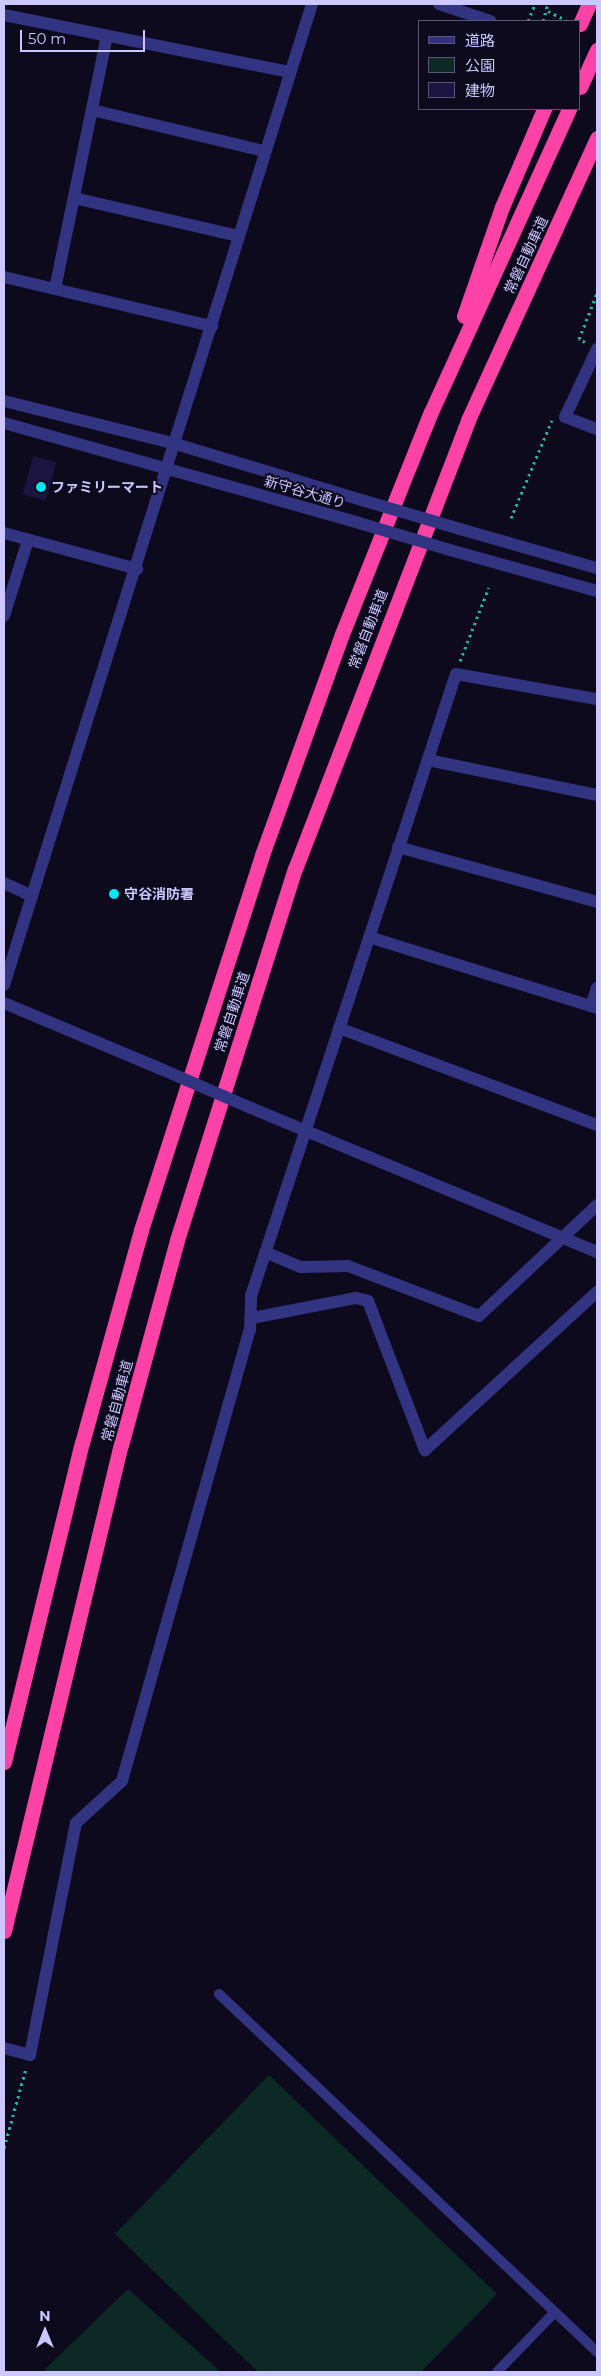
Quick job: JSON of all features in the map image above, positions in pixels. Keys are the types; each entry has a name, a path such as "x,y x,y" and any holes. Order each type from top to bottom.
{"highway":[{"path":"581,22 589,4"},
{"path":"581,85 597,50"},
{"path":"431,412 502,207 544,110"},
{"name":"常磐自動車道","path":"4,1762 82,1443 200,1037 342,634 431,412 569,110"},
{"name":"常磐自動車道","path":"4,1932 62,1682 172,1259 295,869 468,420 597,138"}],"street":[{"path":"4,984 169,468 264,151 312,4"},
{"path":"439,4 487,20"},
{"path":"4,15 290,72"},
{"path":"55,289 107,36"},
{"path":"92,110 264,151"},
{"path":"74,198 238,236"},
{"path":"4,277 212,326"},
{"path":"592,346 565,417 597,429"},
{"name":"新守谷大通り","path":"4,401 176,444 597,568"},
{"name":"新守谷大通り","path":"4,423 169,468 597,591"},
{"path":"4,533 137,569"},
{"path":"4,616 28,540"},
{"path":"4,2048 30,2055 76,1823 122,1781 252,1318 251,1296 456,674 597,698"},
{"path":"428,760 597,795"},
{"path":"398,848 597,902"},
{"path":"4,883 32,896"},
{"path":"369,937 594,1007 597,988"},
{"path":"4,1003 564,1240 597,1252"},
{"path":"339,1028 597,1125"},
{"path":"265,1252 301,1267 348,1266 479,1316 564,1240 597,1205"},
{"path":"252,1318 356,1298 368,1301 425,1450 597,1292"}],"lane":[{"path":"219,1994 597,2352"},
{"path":"497,2372 554,2312"}],"path":[{"path":"528,20 535,4"},
{"path":"544,20 548,11 548,4"},
{"path":"548,11 567,20"},
{"path":"592,346 579,339 597,293"},
{"path":"512,518 551,420 565,417"},
{"path":"456,674 489,587"},
{"path":"4,2148 30,2055"}],"green space":[{"path":"269,2075 497,2294 421,2372 258,2372 115,2234"},
{"path":"128,2289 221,2372 42,2372"}],"building":[{"path":"33,456 56,462 46,501 23,495"}],"place":[{"name":"ファミリーマート","path":"41,487"},
{"name":"守谷消防署","path":"114,894"}]}
